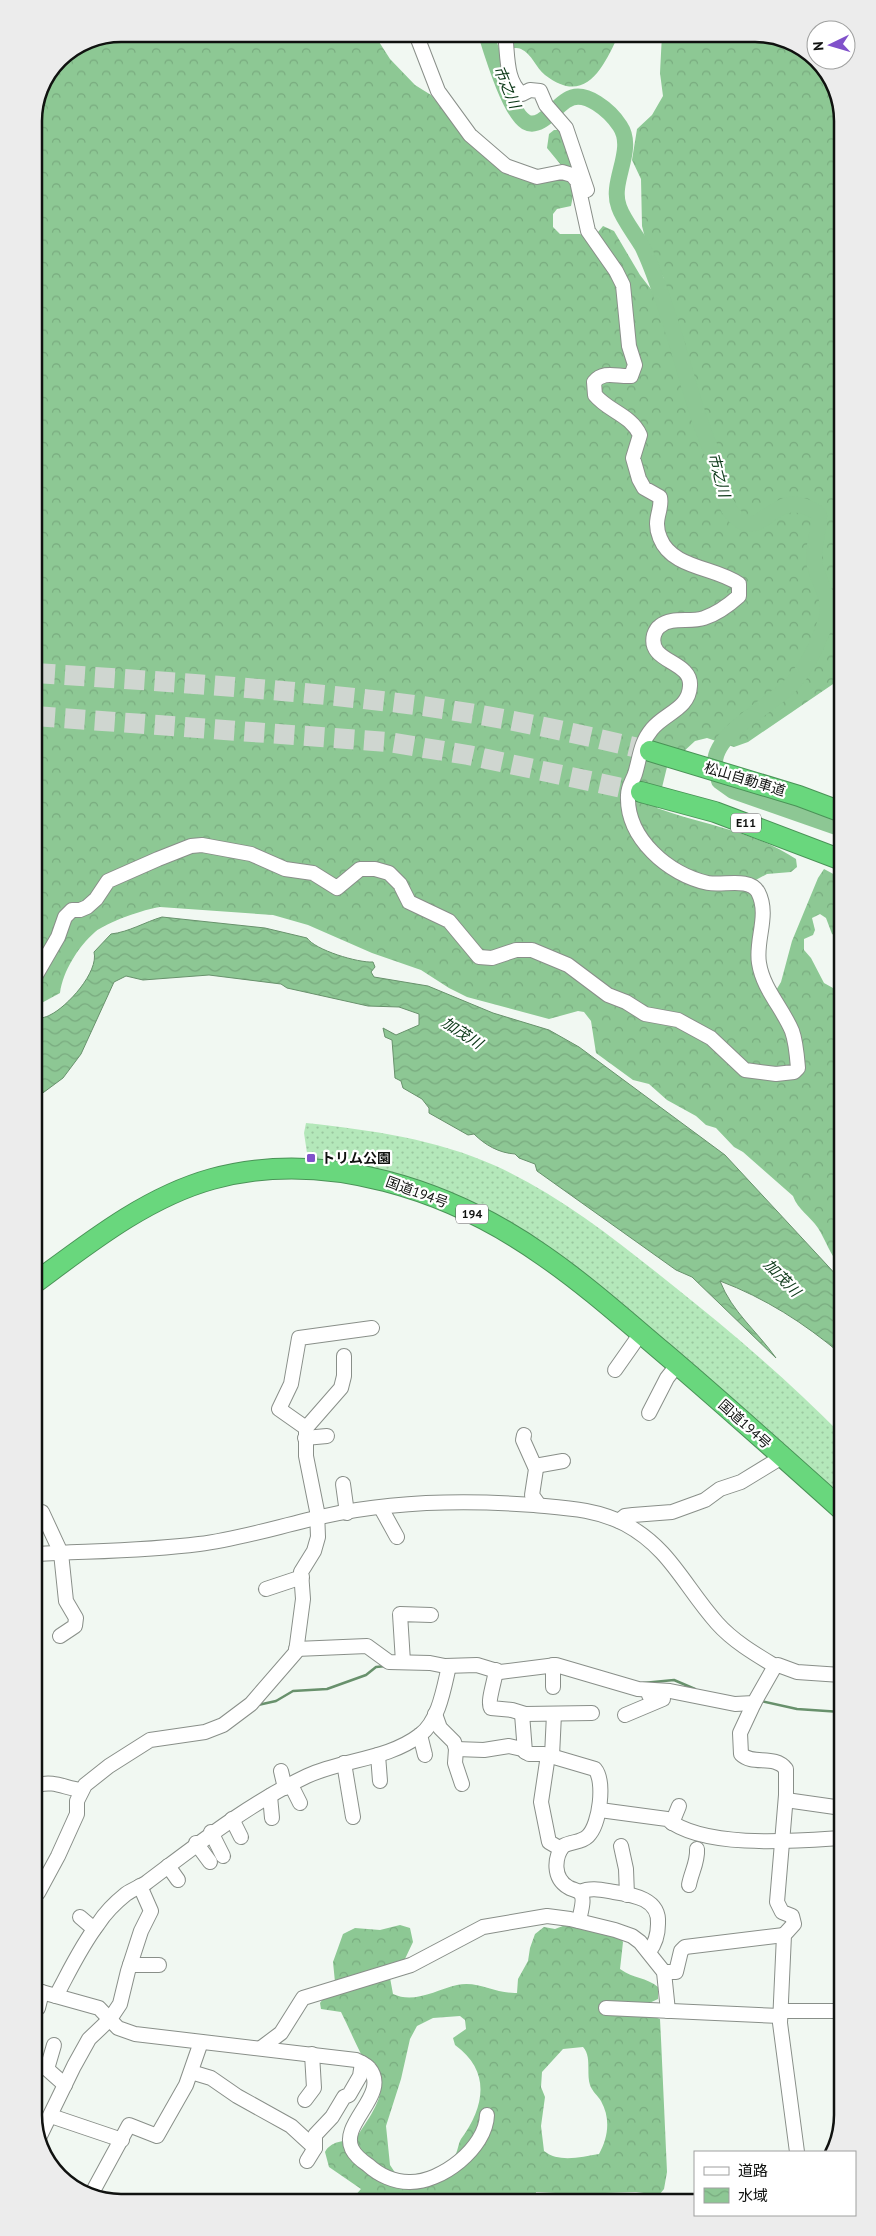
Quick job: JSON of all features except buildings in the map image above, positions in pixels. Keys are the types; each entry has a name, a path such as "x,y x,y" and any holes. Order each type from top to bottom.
{"highway":[{"name":"松山自動車道","path":"655,752 799,796 834,809"},
{"name":"E11","path":"646,793 715,812 834,857"},
{"name":"国道194号","path":"42,1277 118,1224 171,1193 212,1179 254,1171 316,1169 368,1176 414,1190 476,1216 544,1256 678,1364 834,1503"}],"street":[{"path":"43,964 58,938 65,917 72,910 80,910 87,907 96,899 108,882 191,846 202,845 251,854 285,869 313,873 337,888 360,869 375,869 388,873 400,884 409,902 449,921 479,957 492,958 516,950 537,951 568,965 608,995 626,1002 645,1014 678,1020 711,1038 745,1070 787,1074 794,1072 798,1068 792,1031 770,994 758,962 763,930 758,892 751,886 742,884 708,883 660,858 647,847 639,836 628,804 629,784 634,776 644,740 661,720 683,705 690,686 686,672 655,650 653,641 655,633 659,626 667,622 702,619 713,614 739,596 739,584 731,579 686,562 665,548 656,525 661,502 660,497 644,488 639,479 633,458 640,435 628,418 606,406 595,395 594,382 598,377 604,374 631,376 635,365 630,346 623,285 616,271 596,244 585,222 581,192 572,175 562,172 537,177 506,166 491,154 470,135 438,91 419,42"},
{"path":"506,43 507,63 517,90 522,94 526,94 530,90 540,91 546,105 556,114 566,128 586,183 596,244"},
{"path":"327,1436 306,1433 279,1408 292,1384 299,1338 372,1328"},
{"path":"615,1370 640,1333"},
{"path":"42,1886 77,1814 77,1801 81,1790 109,1766 150,1740 206,1732 236,1717 266,1689 286,1666 296,1649 303,1599 302,1577 304,1564 316,1545 318,1518 306,1456 306,1433 341,1388 344,1376 344,1356"},
{"path":"649,1413 667,1378 678,1364"},
{"path":"524,1435 523,1440 535,1466 536,1478 532,1495 540,1506"},
{"path":"619,1521 625,1516 633,1514 672,1512 705,1500 720,1489 741,1482 782,1457"},
{"path":"535,1466 564,1461"},
{"path":"344,1484 347,1513"},
{"path":"42,1554 200,1544 318,1518 380,1508 476,1502 587,1510 619,1521 642,1534 661,1548 719,1625 736,1640 775,1666 778,1665 797,1672 810,1674 834,1675"},
{"path":"380,1508 397,1537"},
{"path":"42,1513 61,1553 66,1601 76,1623 60,1636"},
{"path":"266,1589 302,1577"},
{"path":"403,1662 400,1614 431,1615"},
{"path":"296,1649 367,1646 389,1662 449,1666 477,1665 496,1670 553,1666 575,1670 638,1689 670,1691 735,1704 754,1702"},
{"path":"449,1666 435,1714 420,1734 378,1755 344,1763 308,1775 211,1832 116,1903 45,1993 99,2008 118,2028 135,2034 312,2054 356,2060 362,2063 370,2068 373,2079 372,2094 350,2132 352,2148 374,2171 394,2180 423,2181 461,2162 483,2133 486,2115"},
{"path":"553,1666 553,1688"},
{"path":"775,1666 743,1724 739,1751 744,1758 775,1761 784,1766 786,1800 777,1902 782,1912 794,1919 794,1924 784,1935 781,2014 797,2151"},
{"path":"496,1670 495,1682 482,1703 491,1708 512,1710 522,1714 592,1713"},
{"path":"625,1715 663,1699 663,1697 645,1695 638,1689"},
{"path":"435,1714 440,1728 454,1742 456,1749 453,1769 462,1784"},
{"path":"522,1714 526,1752"},
{"path":"554,1714 550,1755 541,1802 549,1842 561,1849"},
{"path":"420,1734 426,1755"},
{"path":"456,1749 484,1750 509,1746 529,1754 550,1755 595,1770 600,1775 600,1810 588,1836 578,1842 569,1842 561,1849 556,1864 560,1879 566,1886 580,1892 583,1897 579,1921"},
{"path":"378,1755 380,1781"},
{"path":"344,1763 353,1817"},
{"path":"280,1771 300,1803"},
{"path":"42,1784 52,1782 69,1789 81,1790"},
{"path":"270,1796 272,1818"},
{"path":"786,1800 834,1807"},
{"path":"672,1823 679,1806"},
{"path":"600,1810 667,1819 672,1823 708,1836 783,1842 834,1838"},
{"path":"232,1820 242,1837"},
{"path":"211,1832 223,1856"},
{"path":"689,1885 691,1872 698,1858 691,1848 707,1845 708,1836"},
{"path":"196,1843 210,1862"},
{"path":"621,1846 626,1870 627,1895"},
{"path":"168,1866 178,1880"},
{"path":"44,2129 89,2039 110,2019 120,2004 141,1930 150,1912 140,1886"},
{"path":"580,1892 588,1888 627,1895 648,1901 655,1907 658,1912 658,1929 655,1944 649,1952"},
{"path":"260,2048 282,2033 298,2004 310,1995 411,1965 474,1930 496,1923 547,1916 579,1921 632,1936 649,1952 664,1972 668,2011"},
{"path":"80,1917 94,1929"},
{"path":"664,1972 676,1972 681,1951 685,1947 784,1935"},
{"path":"130,1965 159,1965"},
{"path":"606,2008 781,2014 834,2011"},
{"path":"95,2188 130,2125 157,2136 178,2102 201,2042"},
{"path":"54,2045 47,2069 65,2085"},
{"path":"305,2100 314,2088 312,2054"},
{"path":"307,2161 316,2148 315,2135 332,2117 344,2097 349,2095 360,2076 362,2063"},
{"path":"191,2072 212,2078 237,2096 291,2126 316,2148"},
{"path":"51,2116 122,2140"}],"shaded area":[{"path":"306,1123 355,1129 427,1142 496,1166 565,1205 609,1235 737,1338 834,1427 834,1487 823,1484 620,1307 417,1182 368,1167 317,1159 307,1153 304,1133"}],"green space":[{"path":"379,42 390,59 415,85 431,95 465,137 536,179 561,165 547,148 549,134 554,130 559,130 571,157 574,186 571,206 557,209 553,214 553,227 560,234 580,234 584,236 598,232 603,226 614,231 640,275 654,293 663,289 664,279 646,242 642,226 641,179 632,160 637,129 652,115 663,96 660,73 662,43 770,44 794,53 803,59 806,62 806,70 814,70 823,82 832,106 834,122 834,683 748,742 734,747 707,738 695,741 667,767 657,808 746,835 780,849 796,859 797,867 791,872 767,874 752,882 758,901 756,949 775,992 781,982 792,941 818,878 824,869 834,874 834,935 826,918 820,914 812,918 815,930 813,935 804,939 804,950 811,958 824,983 834,988 834,1258 818,1228 798,1205 793,1196 743,1152 734,1147 716,1128 706,1125 696,1116 667,1100 649,1084 633,1080 596,1053 591,1021 584,1012 578,1011 549,1019 467,997 421,970 372,953 308,925 273,915 160,907 126,916 95,932 72,960 60,993 43,1002 43,116 45,101 59,73 69,62 82,53 111,43"},
{"path":"499,43 615,43 600,69 592,78 582,85 572,87 559,84 545,75 525,51 517,48 503,48"},
{"path":"568,1924 584,1930 620,1937 623,1942 620,1969 630,1975 649,1981 658,1987 658,1999 645,2005 646,2014 660,2019 667,2172 664,2189 660,2194 636,2192 357,2193 361,2189 329,2167 325,2152 334,2144 355,2140 379,2097 381,2079 374,2066 361,2054 341,2012 321,2009 320,2003 335,1982 333,1962 343,1934 355,1928 380,1930 400,1925 410,1928 413,1942 404,1961 388,1967 393,1994 409,1998 465,1984 517,1993 518,1979 528,1961 535,1934 544,1927 555,1929","holes":["460,2016 465,2020 466,2029 453,2038 455,2045 467,2055 479,2077 481,2089 475,2114 460,2141 454,2157 448,2162 419,2174 396,2174 390,2165 386,2126 401,2079 410,2039 417,2026 433,2018","583,2047 586,2051 590,2085 601,2101 606,2115 605,2142 599,2154 570,2158 556,2157 544,2151 541,2126 545,2097 541,2087 542,2072 563,2049"]}],"water":[{"name":"加茂川","path":"162,917 265,928 307,938 319,947 337,955 373,962 375,967 371,972 374,977 428,986 493,1013 549,1030 579,1047 725,1155 834,1273 834,1348 784,1312 753,1295 720,1281 738,1312 776,1358 692,1277 676,1270 537,1171 535,1164 519,1158 515,1154 493,1148 474,1134 468,1135 429,1113 429,1108 422,1099 403,1088 401,1081 395,1078 392,1040 385,1037 383,1028 396,1035 419,1025 419,1014 399,1007 368,1006 287,988 281,984 209,975 143,980 126,976 114,982 81,1054 63,1078 43,1093 43,1018 57,1011 73,997 92,969 94,952 111,934"}],"waterway":[{"name":"市之川","path":"489,43 508,95 514,107 526,122 531,124 537,123 567,100 574,97 582,97 604,108 620,126 624,135 625,145 617,187 619,207 642,246 655,277 700,421 717,465 724,498 732,513 738,519 748,524 756,523 781,507 791,505 804,506 819,514 814,559 828,606 826,621 819,639 811,657 795,681 745,721 724,741 718,751 715,764 719,781 733,791 834,826"},
{"path":"258,1705 276,1701 293,1691 327,1689 366,1675 376,1667 386,1666"},
{"path":"643,1683 674,1680 695,1689"},
{"path":"761,1701 797,1709 834,1712"}],"tunnel":[{"path":"43,674 257,689 423,706 521,722 650,751"},
{"path":"43,717 388,742 468,755 641,792"}],"place":[{"name":"トリム公園","path":"311,1158"}]}
